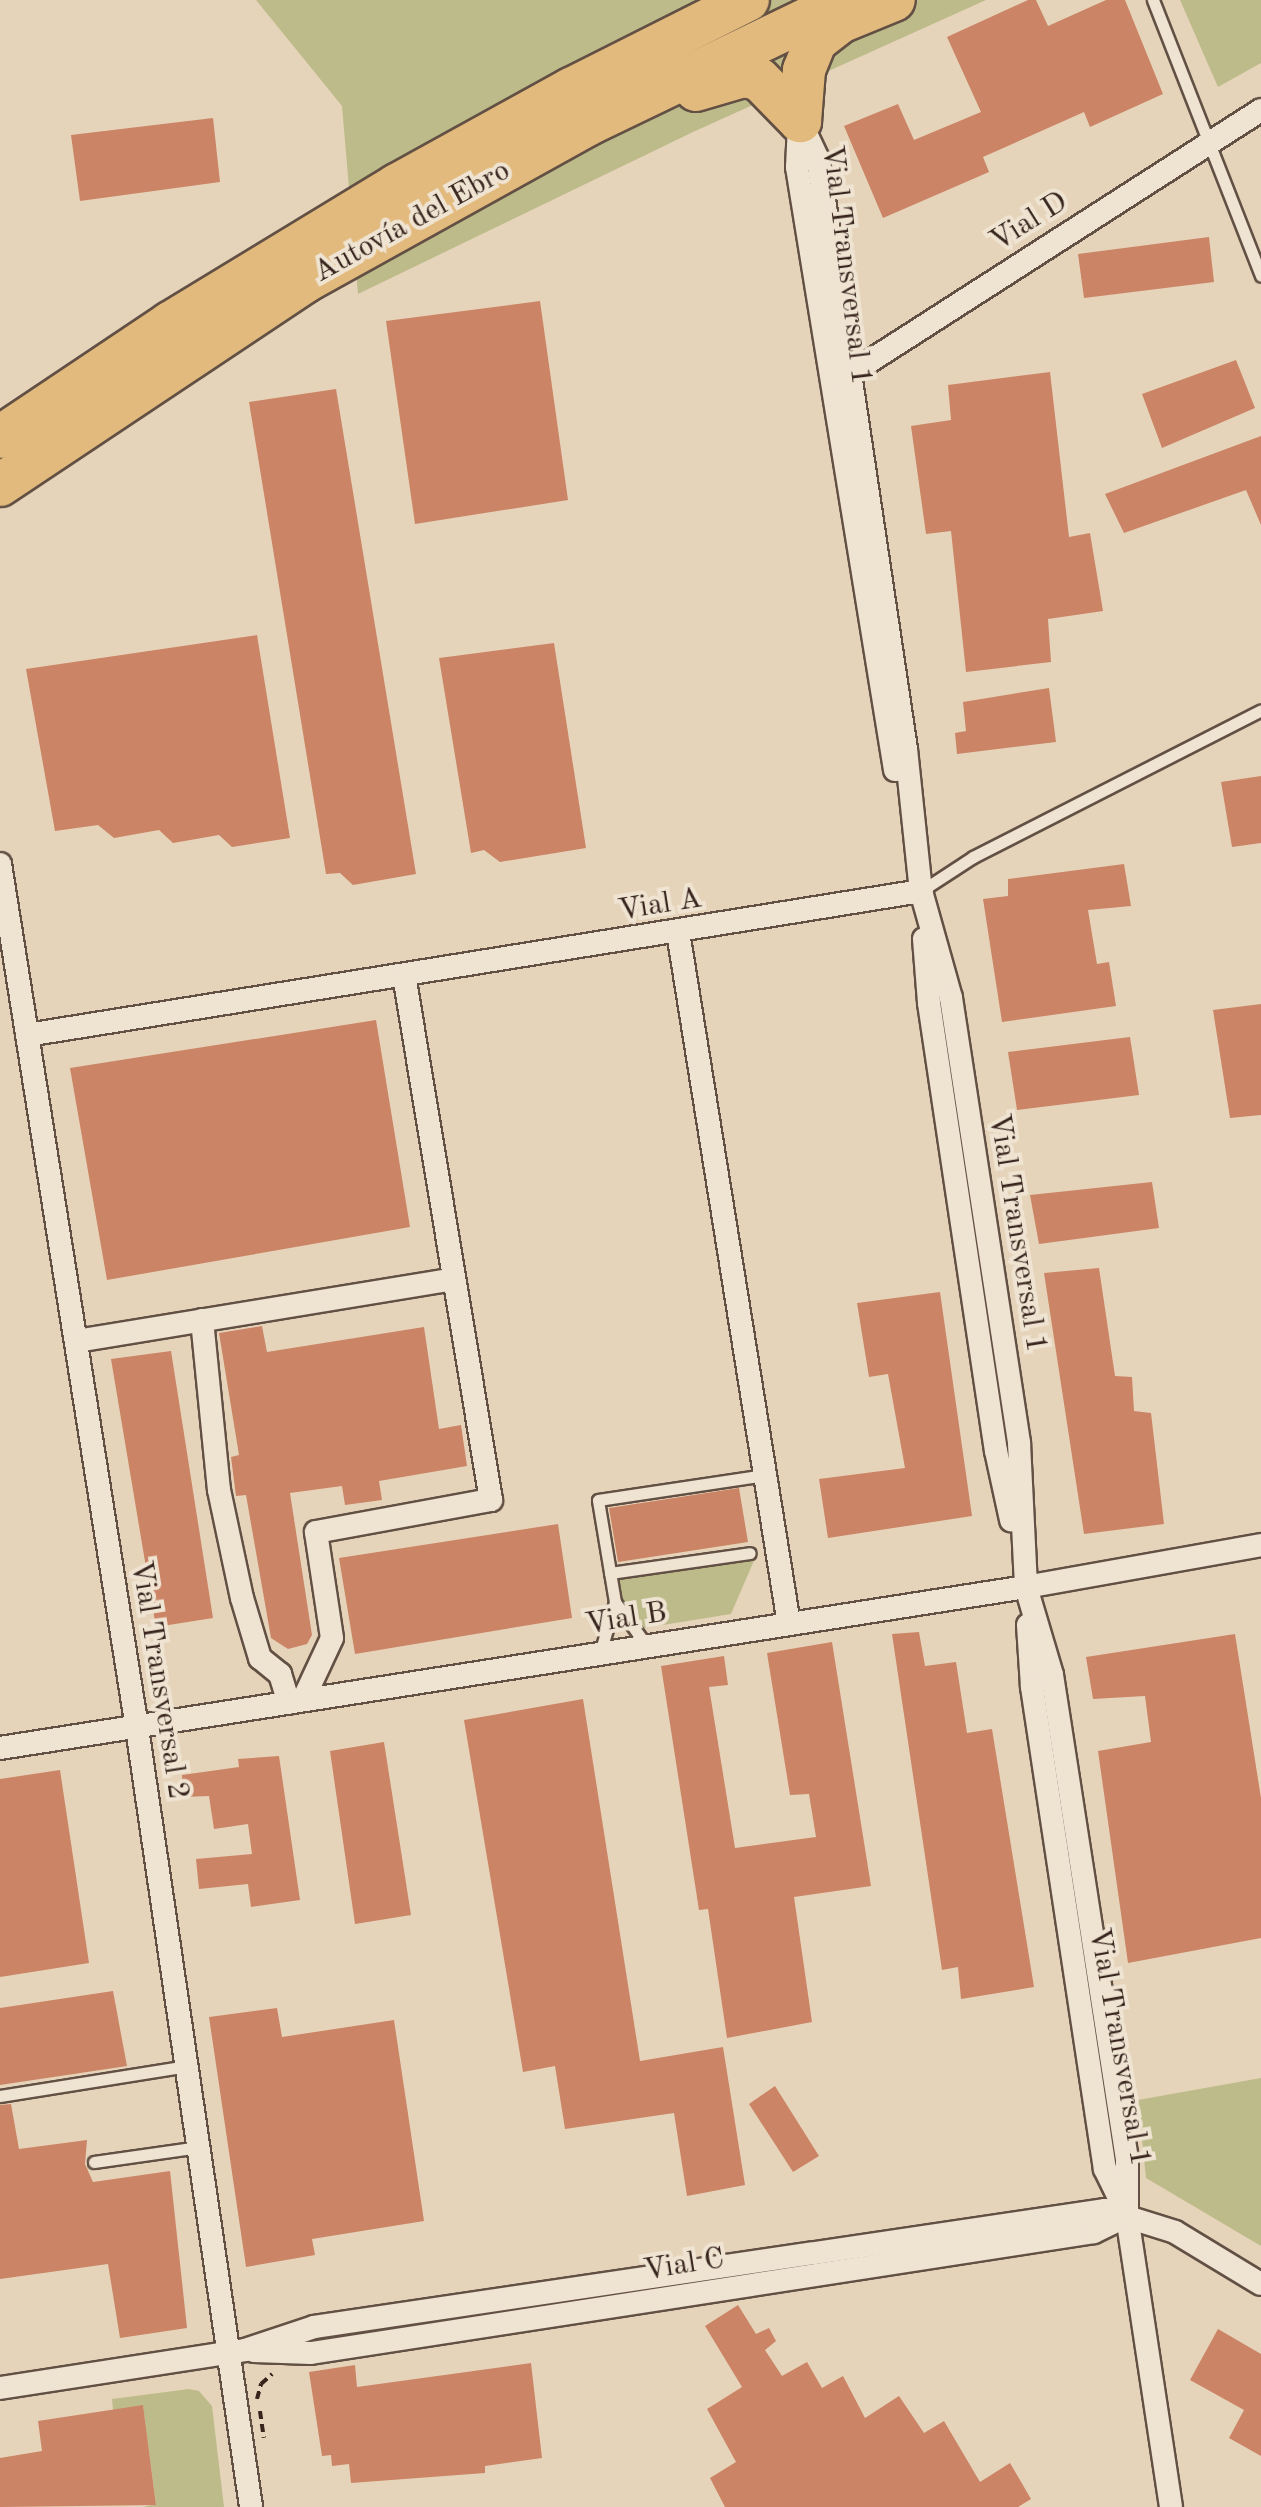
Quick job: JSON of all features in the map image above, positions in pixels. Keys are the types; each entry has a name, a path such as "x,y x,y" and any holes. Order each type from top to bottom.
{"highway":[{"name":"Autovía del Ebro","path":"0,437 170,323 397,185 570,88 748,0"},
{"name":"Autovía del Ebro","path":"0,485 306,281 358,251 588,124 848,0"},
{"path":"800,120 804,70 816,40 840,22 894,0"},
{"path":"358,251 419,237 555,161 720,80 743,76 759,80 800,120"},
{"path":"0,412 317,212 397,185"}],"street":[{"name":"Vial D","path":"830,386 1261,110"},
{"name":"Vial Transversal 1","path":"800,120 818,160 852,372 906,749 922,891"},
{"name":"Vial Transversal 1","path":"800,120 796,167 887,732 950,998 1019,1443 1026,1588 1052,1674 1128,2156 1127,2216 1170,2507"},
{"name":"Vial Transversal 2","path":"0,864 199,2147 237,2351 251,2507"},
{"name":"Vial A","path":"27,1035 922,891"},
{"path":"678,932 789,1624"},
{"path":"202,1320 219,1490 242,1598 260,1658 280,1674 296,1701 332,1638 316,1532 491,1500 404,975"},
{"path":"76,1341 453,1279"},
{"name":"Vial B","path":"0,1748 1026,1588 1261,1545"},
{"path":"1127,2216 1175,2232 1261,2284"},
{"name":"Vial C","path":"0,2388 237,2351 311,2354 1094,2232 1127,2216"}],"lane":[{"path":"1153,0 1261,276"},
{"name":"Vial A","path":"922,891 973,857 1261,710"},
{"path":"646,1646 615,1602 598,1500 765,1475"},
{"path":"610,1573 750,1553"},
{"path":"599,1654 615,1602"},
{"path":"0,2096 187,2066"},
{"path":"94,2162 199,2147"}],"shaded area":[{"path":"256,0 986,0 693,132 358,294 342,106"},
{"path":"1180,0 1261,0 1261,63 1218,87"},
{"path":"756,1556 731,1614 638,1629 618,1599 617,1578"},
{"path":"1261,2078 1261,2246 1146,2178 1138,2100"},
{"path":"199,2391 212,2406 224,2507 143,2507 156,2504 143,2406 113,2410 112,2399"}],"building":[{"path":"1028,0 1036,0 1048,26 1106,0 1125,0 1163,94 1090,127 1084,112 983,157 989,172 883,218 844,126 898,104 914,140 981,112 947,37"},
{"path":"213,118 220,182 80,201 71,135"},
{"path":"1209,237 1214,282 1084,298 1078,254"},
{"path":"540,301 568,500 415,524 386,321"},
{"path":"1236,360 1255,408 1162,448 1142,394"},
{"path":"1050,372 1069,537 1090,533 1103,611 1048,619 1051,662 966,672 951,531 926,534 911,426 951,420 948,385"},
{"path":"336,389 416,874 353,885 340,873 326,874 249,402"},
{"path":"1261,436 1261,525 1246,490 1124,533 1105,494"},
{"path":"257,635 290,838 232,847 219,835 173,843 159,830 114,838 98,825 55,831 26,669"},
{"path":"554,643 586,848 500,862 484,850 471,853 439,658"},
{"path":"1049,688 1056,742 957,754 955,733 966,731 963,702"},
{"path":"1261,776 1261,843 1232,847 1221,782"},
{"path":"1124,864 1131,906 1088,910 1097,964 1109,962 1116,1006 1002,1022 983,899 1008,896 1008,879"},
{"path":"1261,1004 1261,1115 1230,1118 1213,1010"},
{"path":"376,1020 410,1227 107,1280 70,1068"},
{"path":"1130,1037 1139,1095 1017,1110 1008,1052"},
{"path":"1152,1182 1159,1228 1039,1244 1030,1195"},
{"path":"1099,1268 1115,1376 1132,1377 1134,1411 1151,1413 1164,1524 1084,1534 1044,1273"},
{"path":"940,1292 972,1516 828,1538 819,1479 905,1468 888,1374 869,1377 857,1303"},
{"path":"262,1326 267,1352 424,1327 439,1429 461,1425 467,1466 379,1481 382,1500 345,1505 342,1486 290,1493 312,1635 307,1644 288,1649 271,1638 246,1495 236,1496 231,1457 239,1455 219,1333"},
{"path":"171,1351 213,1618 156,1627 111,1359"},
{"path":"739,1488 748,1542 618,1562 609,1508"},
{"path":"558,1524 572,1618 355,1654 339,1558"},
{"path":"919,1632 925,1666 956,1662 967,1733 992,1729 1034,1987 961,1999 958,1967 942,1970 892,1634"},
{"path":"1235,1634 1261,1798 1261,1938 1128,1963 1098,1751 1151,1742 1145,1696 1093,1699 1086,1657"},
{"path":"832,1642 871,1886 794,1897 812,2022 727,2038 708,1909 699,1910 661,1666 724,1656 728,1685 709,1687 735,1848 816,1837 809,1794 790,1795 767,1653"},
{"path":"583,1699 640,2061 723,2047 745,2185 687,2196 674,2113 565,2129 555,2066 523,2072 464,1720"},
{"path":"384,1742 411,1915 355,1924 330,1751"},
{"path":"279,1756 300,1900 251,1907 248,1884 199,1889 196,1859 252,1854 248,1824 214,1829 209,1796 183,1797 182,1775 239,1767 238,1759"},
{"path":"60,1770 89,1963 0,1977 0,1779"},
{"path":"113,1991 127,2066 0,2085 0,2008"},
{"path":"277,2008 282,2037 394,2020 424,2221 312,2239 315,2255 246,2267 209,2017"},
{"path":"775,2086 819,2156 793,2172 749,2104"},
{"path":"11,2104 19,2149 87,2140 85,2164 93,2182 170,2171 187,2328 120,2338 108,2264 0,2279 0,2105"},
{"path":"738,2305 756,2334 769,2328 776,2341 765,2350 782,2376 807,2362 822,2388 843,2376 865,2418 899,2396 924,2433 944,2421 980,2482 1010,2463 1031,2499 1018,2507 725,2507 710,2478 736,2462 707,2409 742,2387 705,2326"},
{"path":"1218,2329 1261,2354 1261,2456 1229,2438 1244,2410 1190,2380"},
{"path":"531,2363 542,2458 485,2466 485,2473 351,2483 349,2464 332,2466 331,2455 322,2456 309,2372 355,2365 357,2387"},
{"path":"143,2405 156,2505 0,2507 0,2458 42,2451 38,2421"}]}
